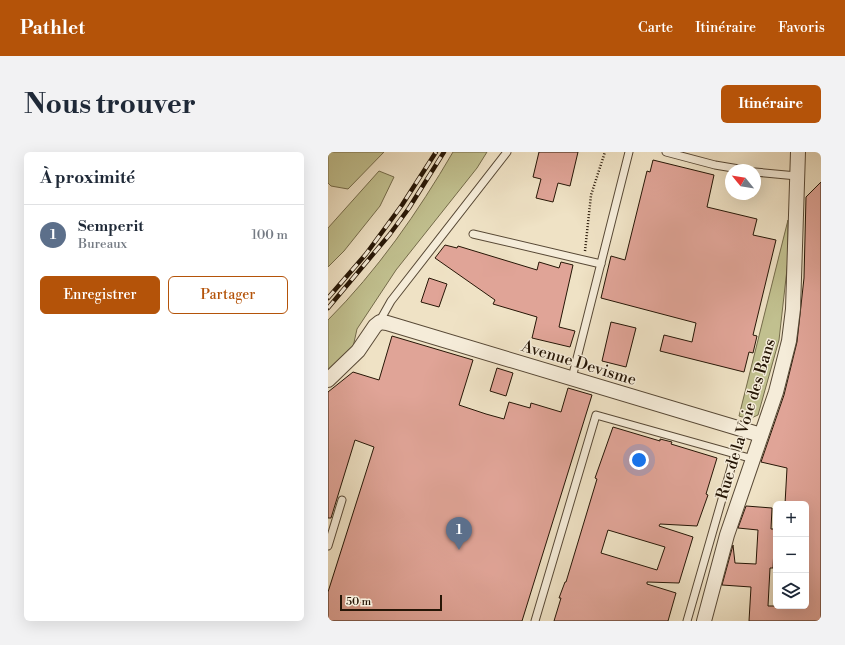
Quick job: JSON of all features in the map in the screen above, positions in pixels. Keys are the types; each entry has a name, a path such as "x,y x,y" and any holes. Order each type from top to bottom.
{"street":[{"name":"Rue de la Voie des Bans","path":"704,621 727,535 776,392 789,341 793,309 798,152"},
{"name":"Avenue Devisme","path":"384,323 761,435"},
{"path":"328,380 347,363 375,326 384,323"}],"lane":[{"path":"384,323 382,316 391,301 507,152"},
{"path":"572,378 629,152"},
{"path":"666,152 725,167"},
{"path":"761,173 797,176"},
{"path":"473,234 601,264"},
{"path":"535,621 596,415 753,459"},
{"path":"687,621 735,454"},
{"path":"328,546 342,500"}],"shaded area":[{"path":"328,152 384,152 348,189 331,186 328,183"},
{"path":"453,152 487,152 477,168 396,270 357,329 353,347 328,370 328,320 363,282 396,240 426,197"},
{"path":"379,171 394,177 380,206 344,251 328,267 328,228"},
{"path":"788,220 788,260 779,340 758,415 749,419 739,416"}],"building":[{"path":"539,152 578,152 570,186 558,183 553,202 536,198 541,179 533,177"},
{"path":"653,160 714,175 707,207 757,219 753,235 776,240 753,335 757,336 753,353 749,352 744,372 660,351 664,335 692,342 696,323 601,298 611,256 625,260 647,171 650,172"},
{"path":"821,182 821,621 749,621 751,587 722,585 733,545 735,563 756,564 758,530 738,528 746,506 772,508 771,529 773,529 773,568 770,568 768,606 773,606 773,609 809,609 809,501 785,501 787,468 761,462 784,395 797,342 804,278 806,197"},
{"path":"445,245 457,248 458,246 537,270 539,262 559,268 561,262 573,265 559,327 575,331 570,347 532,338 537,317 493,304 495,300 435,258"},
{"path":"429,278 447,284 439,307 421,302"},
{"path":"611,322 636,328 626,367 602,361"},
{"path":"392,336 473,360 459,405 486,414 504,419 509,402 530,408 531,403 561,412 568,388 592,395 522,621 328,621 328,592 374,447 355,440 331,518 328,518 328,392 353,372 379,380"},
{"path":"497,368 513,373 506,396 490,391"},
{"path":"613,427 660,441 660,439 672,442 671,444 717,458 706,494 708,495 697,526 660,524 659,526 693,537 679,583 647,582 647,584 676,593 668,621 554,621 561,598 559,598 566,582 597,479 595,478","holes":["608,530 665,547 657,570 601,553"]}],"railway":[{"path":"328,298 366,254 402,205 436,152"},
{"path":"328,308 390,234 409,208 444,152"}],"place":[{"name":"Semperit","path":"459,550"}]}
